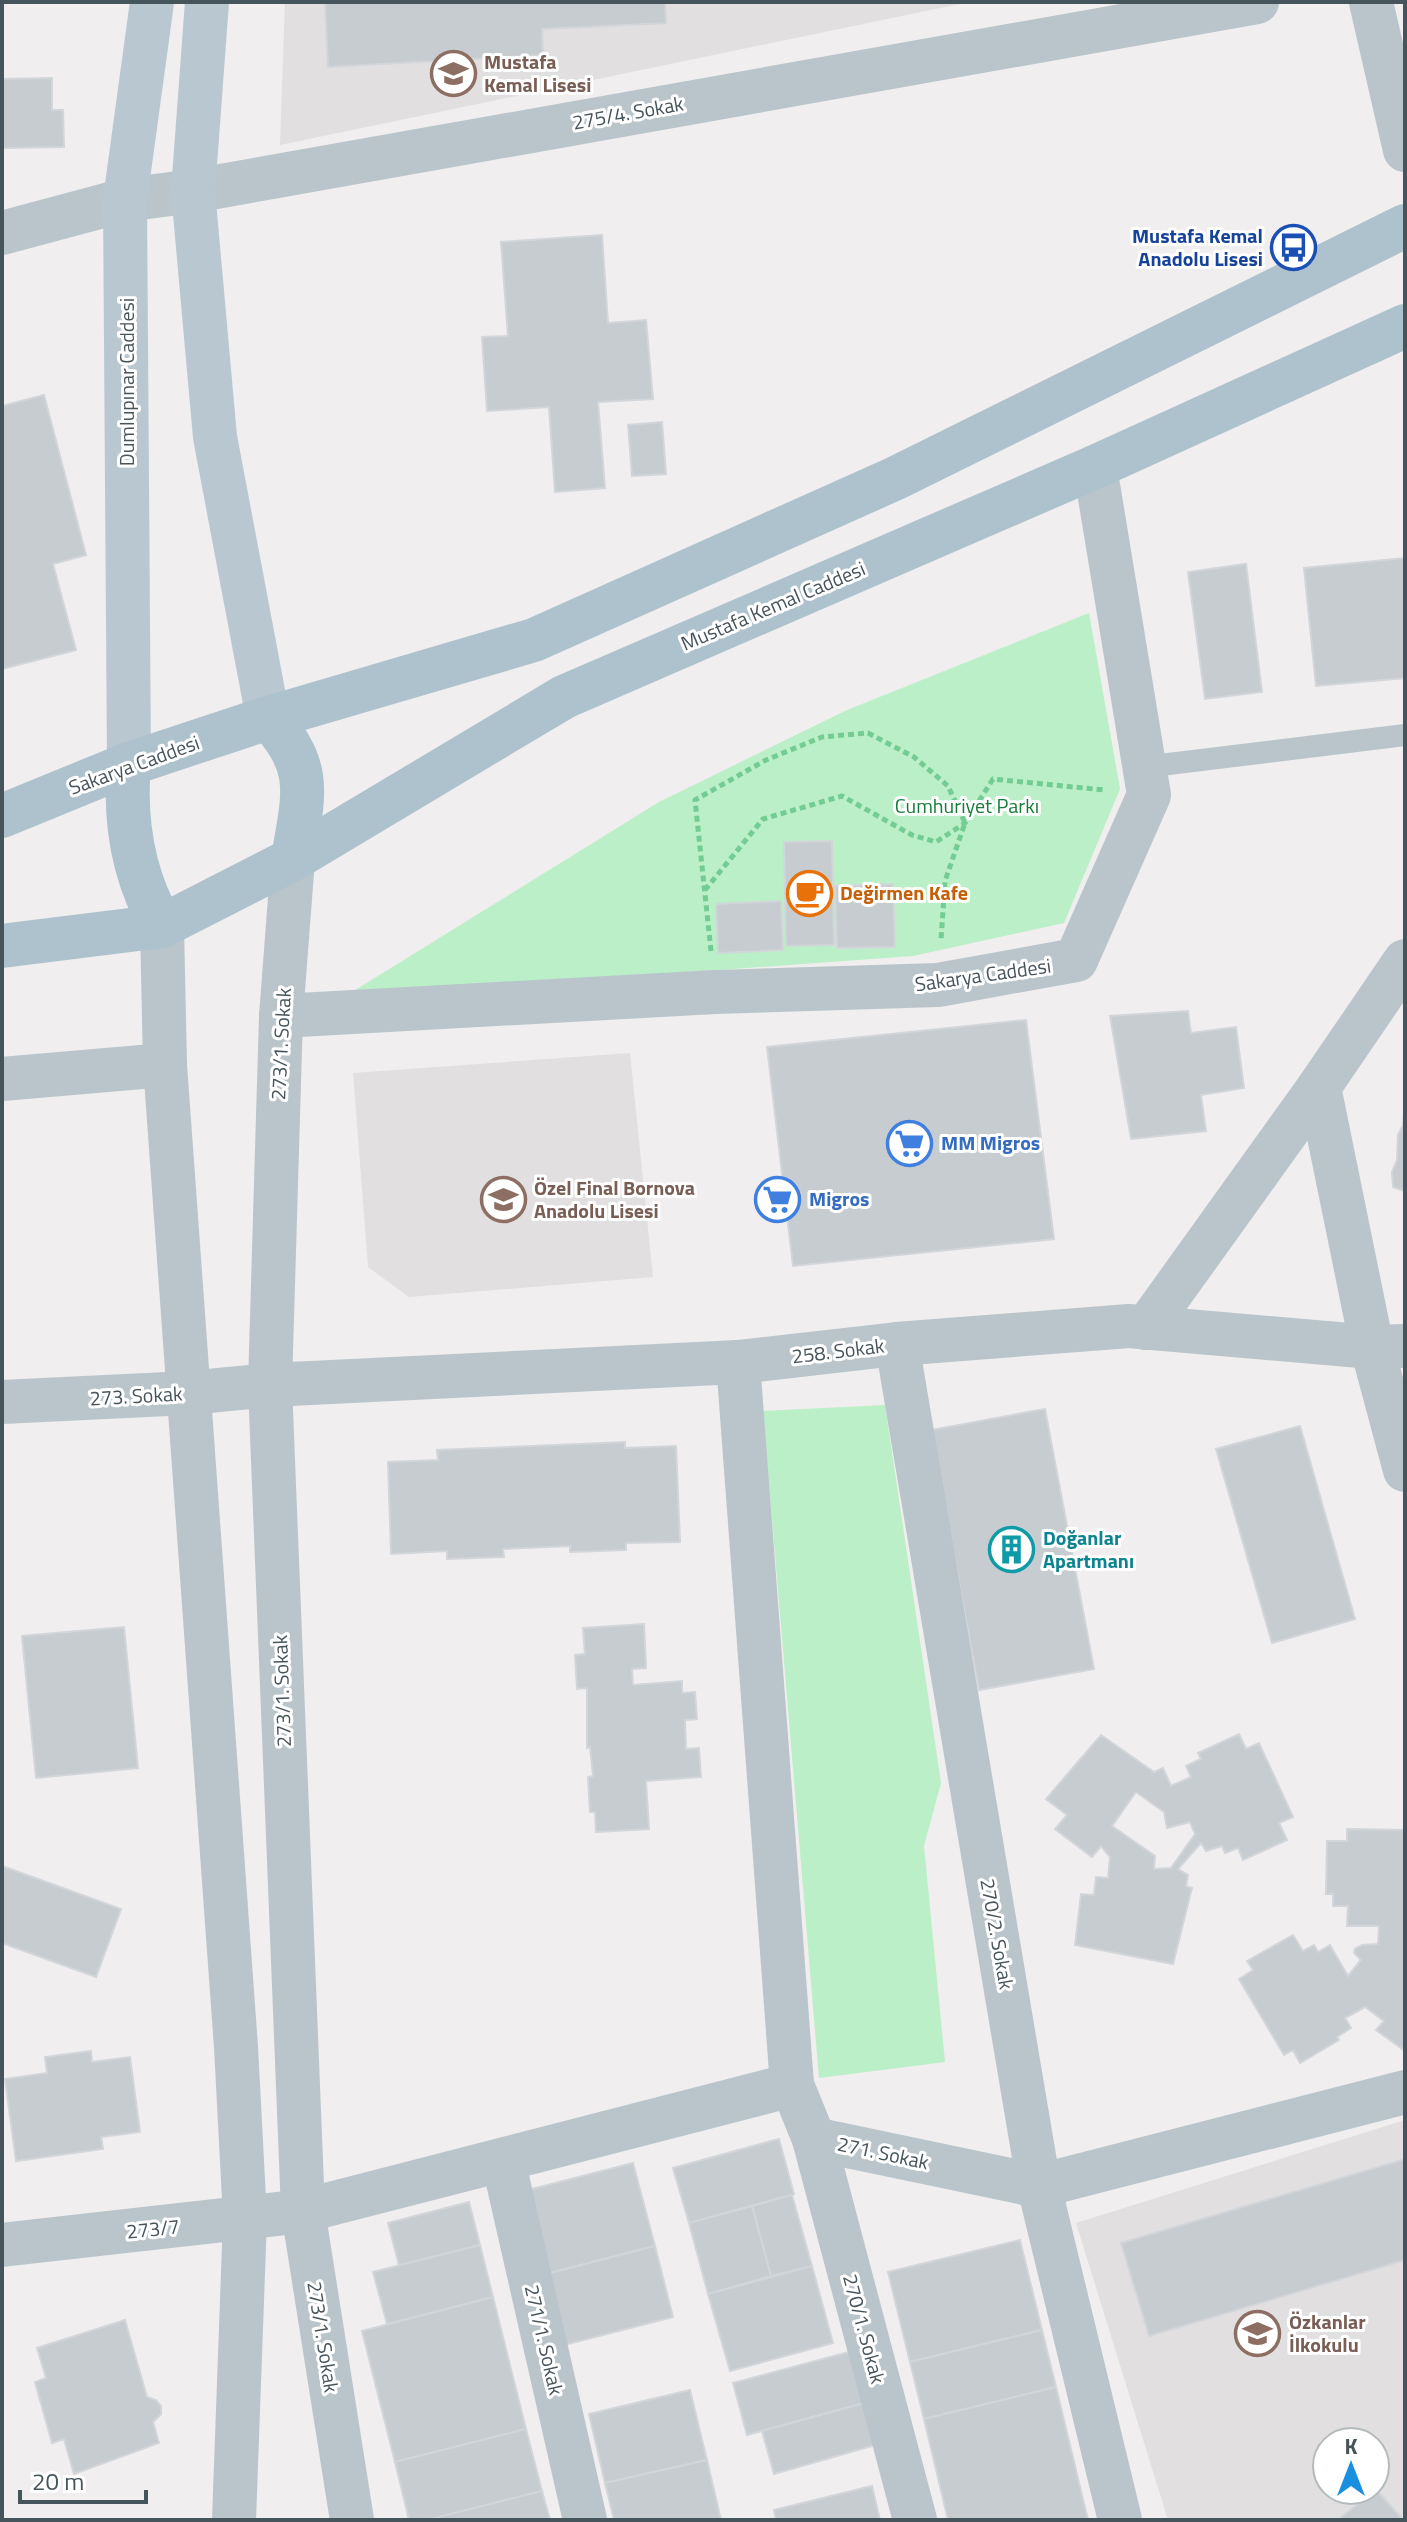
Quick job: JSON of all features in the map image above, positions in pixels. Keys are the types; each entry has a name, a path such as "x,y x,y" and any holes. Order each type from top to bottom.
{"main road":[{"name":"Dumlupınar Caddesi","path":"129,764 125,200 152,2"},
{"path":"207,2 193,191 215,437 268,718 288,739 301,768 303,798 293,859"},
{"path":"268,718 534,640 896,478 1405,226"},
{"name":"Mustafa Kemal Caddesi","path":"162,926 293,859 564,697 1095,467 1405,326"},
{"name":"Sakarya Caddesi","path":"2,816 129,764 268,718"},
{"path":"2,946 162,926 147,900 137,867 130,832 129,764"}],"street":[{"name":"275/4. Sokak","path":"2,233 125,200 193,191 1060,18 1257,2"},
{"path":"1371,2 1405,150"},
{"path":"1095,467 1147,781"},
{"name":"Sakarya Caddesi","path":"281,1016 715,992 938,985 1076,960 1147,781"},
{"name":"273/1. Sokak","path":"293,859 281,1016 270,1385 303,2211 352,2520"},
{"path":"162,926 165,1065 236,2047 245,2218 234,2520"},
{"path":"1146,1328 1405,961"},
{"path":"2,1079 165,1065"},
{"path":"1319,1087 1389,1346 1405,1470"},
{"name":"258. Sokak","path":"270,1385 738,1362 897,1344 1129,1326 1389,1346"},
{"name":"270/2. Sokak","path":"897,1344 1039,2186 1120,2520"},
{"name":"271. Sokak","path":"738,1362 792,2085 814,2139 1039,2186 1405,2092"},
{"name":"273. Sokak","path":"2,1402 188,1393 270,1385"},
{"path":"303,2211 792,2085"},
{"name":"270/1. Sokak","path":"814,2139 915,2520"},
{"name":"271/1. Sokak","path":"503,2160 585,2520"},
{"name":"273/7","path":"2,2245 303,2211"}],"lane":[{"path":"1147,781 1405,735"}],"path":[{"path":"715,992 695,800 766,760 822,737 868,733 914,757 948,786 965,823"},
{"path":"938,985 945,881 965,823 993,779 1147,781"},
{"path":"705,891 763,819 842,796 912,835 936,842 965,823"}],"shaded area":[{"name":"Mustafa Kemal Lisesi","path":"285,2 969,2 280,145"},
{"name":"Özel Final Bornova Anadolu Lisesi","path":"630,1053 653,1277 409,1297 368,1267 353,1073"},
{"name":"Özkanlar İlkokulu","path":"1405,2120 1405,2520 1168,2520 1076,2223"}],"green space":[{"name":"Cumhuriyet Parkı","path":"1089,613 1120,789 1064,923 913,956 344,997 659,802 847,710"},
{"path":"885,1405 941,1783 924,1846 945,2062 819,2078 763,1411"}],"building":[{"path":"325,2 665,2 666,23 542,29 543,55 328,67"},
{"path":"52,78 52,110 63,110 64,147 2,148 2,79"},
{"path":"602,235 608,323 646,320 653,399 598,402 605,488 555,492 549,407 487,411 482,337 508,336 501,242"},
{"path":"44,395 86,555 53,564 76,650 2,669 2,406"},
{"path":"662,422 666,474 632,476 628,425"},
{"path":"1405,558 1405,678 1316,686 1304,568"},
{"path":"1246,564 1262,692 1205,699 1188,572"},
{"name":"Değirmen Kafe","path":"832,841 834,945 786,946 784,842"},
{"path":"893,884 895,947 837,948 835,886"},
{"path":"781,901 783,950 718,953 716,904"},
{"path":"1188,1011 1191,1033 1236,1027 1244,1088 1201,1095 1206,1131 1131,1139 1110,1016"},
{"name":"MM Migros","path":"1026,1020 1054,1239 793,1266 767,1047"},
{"path":"1405,1098 1405,1191 1393,1187 1392,1172 1397,1160"},
{"name":"Doğanlar Apartmanı","path":"1045,1409 1094,1669 979,1690 931,1430"},
{"path":"1300,1426 1355,1619 1272,1643 1216,1449"},
{"path":"625,1442 625,1448 676,1446 680,1542 626,1543 626,1550 570,1552 570,1546 503,1549 504,1557 447,1559 447,1551 391,1554 388,1462 438,1460 437,1450"},
{"path":"644,1624 646,1668 632,1669 633,1685 682,1681 682,1693 695,1692 697,1719 685,1720 686,1749 699,1748 701,1777 646,1781 649,1829 596,1832 595,1812 590,1812 588,1777 593,1776 590,1747 587,1748 587,1688 577,1689 575,1655 585,1654 583,1628"},
{"path":"124,1627 138,1768 36,1778 22,1636"},
{"path":"1239,1734 1246,1749 1259,1743 1293,1817 1279,1823 1287,1840 1243,1860 1238,1848 1225,1853 1222,1846 1206,1851 1201,1843 1178,1869 1188,1875 1186,1886 1192,1888 1173,1964 1075,1945 1081,1894 1094,1895 1096,1877 1108,1878 1110,1857 1101,1846 1092,1857 1055,1829 1067,1815 1046,1799 1101,1735 1154,1772 1163,1768 1171,1786 1191,1777 1186,1766 1201,1759 1198,1753","holes":["1136,1792 1164,1812 1167,1828 1190,1822 1195,1834 1171,1868 1154,1869 1155,1856 1112,1826"]},
{"path":"1347,1829 1405,1830 1405,2051 1376,2030 1384,2021 1365,2007 1345,2018 1351,2028 1337,2037 1339,2040 1300,2063 1293,2050 1284,2055 1239,1979 1253,1970 1247,1961 1293,1935 1303,1951 1314,1945 1318,1952 1330,1945 1348,1976 1361,1960 1354,1953 1355,1949 1362,1945 1378,1944 1379,1926 1347,1926 1348,1906 1333,1906 1333,1894 1326,1894 1327,1841 1347,1841"},
{"path":"2,1866 121,1909 96,1977 2,1943"},
{"path":"91,2051 92,2062 130,2057 140,2132 101,2137 103,2149 16,2161 5,2079 47,2073 45,2057"},
{"path":"779,2139 794,2194 689,2223 673,2168"},
{"path":"1405,2159 1405,2260 1149,2336 1121,2243"},
{"path":"633,2163 655,2246 546,2274 524,2191"},
{"path":"792,2195 812,2266 771,2276 752,2206"},
{"path":"469,2202 480,2245 399,2265 388,2223"},
{"path":"752,2206 771,2276 708,2294 689,2223"},
{"path":"1020,2240 1042,2330 910,2362 888,2272"},
{"path":"480,2245 493,2297 387,2324 373,2272"},
{"path":"655,2246 673,2317 564,2345 546,2274"},
{"path":"812,2266 833,2343 730,2371 708,2294"},
{"path":"493,2297 526,2429 395,2462 362,2331"},
{"path":"125,2320 147,2397 161,2406 161,2414 153,2422 159,2443 74,2474 64,2439 52,2443 35,2382 46,2378 37,2348"},
{"path":"1042,2330 1056,2387 924,2419 910,2362"},
{"path":"849,2352 864,2403 747,2435 733,2383"},
{"path":"1056,2387 1088,2520 948,2520 924,2419"},
{"path":"690,2390 707,2460 605,2483 589,2414"},
{"path":"864,2403 875,2445 774,2474 762,2431"},
{"path":"526,2429 542,2491 427,2520 409,2520 395,2462"},
{"path":"707,2460 721,2520 614,2520 605,2483"},
{"path":"872,2486 880,2520 776,2520 774,2510"},
{"path":"542,2491 550,2520 427,2520"},
{"path":"1355,2506 1391,2506 1403,2520 1338,2520"}],"place":[{"name":"Mustafa Kemal Lisesi","path":"453,73"},
{"name":"Mustafa Kemal Anadolu Lisesi","path":"1294,248"},
{"name":"Değirmen Kafe","path":"809,893"},
{"name":"MM Migros","path":"910,1143"},
{"name":"Özel Final Bornova Anadolu Lisesi","path":"503,1199"},
{"name":"Migros","path":"778,1199"},
{"name":"Doğanlar Apartmanı","path":"1012,1550"},
{"name":"Özkanlar İlkokulu","path":"1258,2333"}]}
